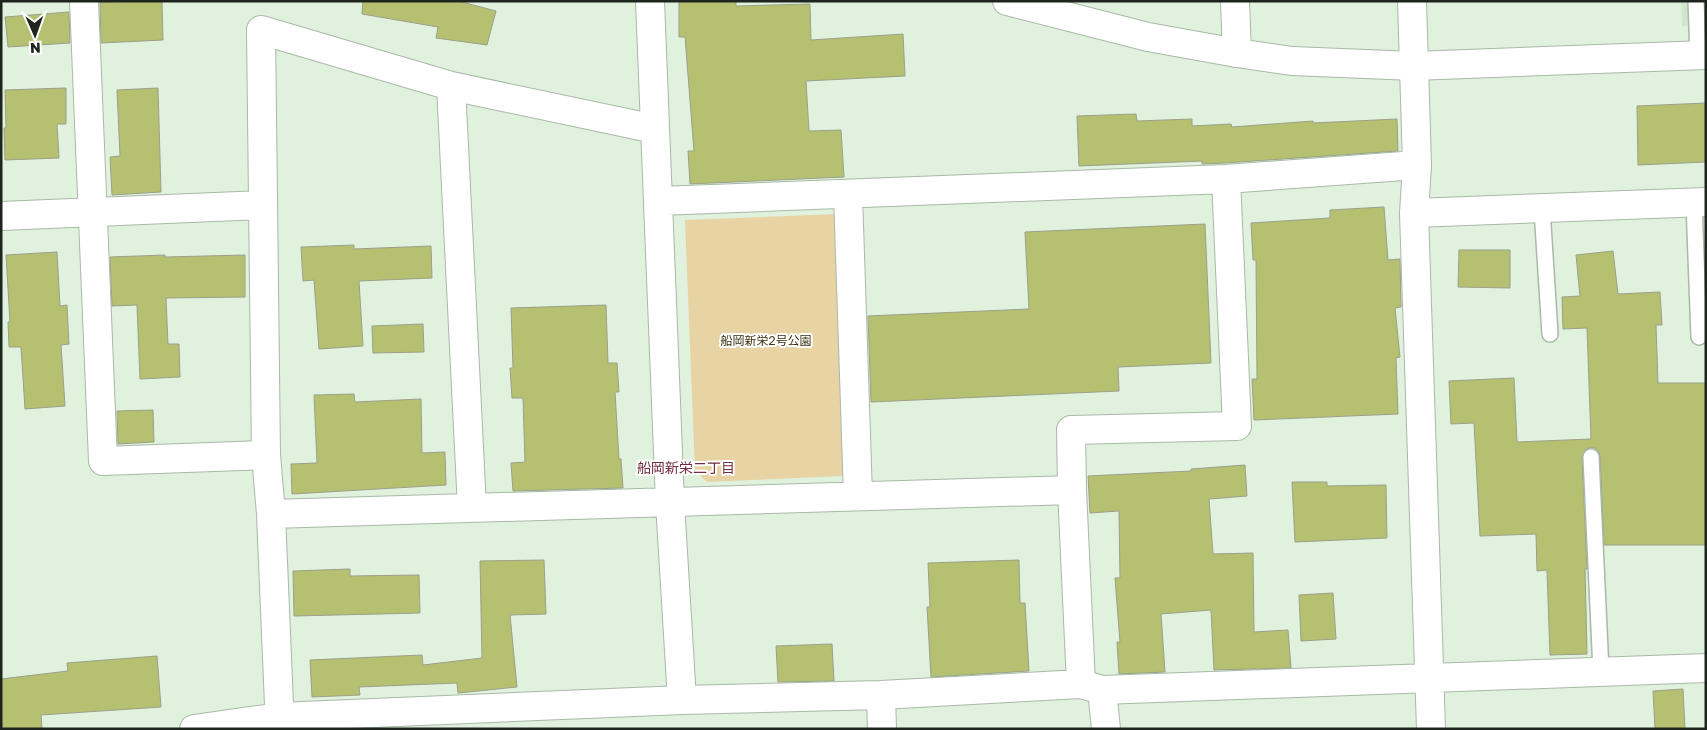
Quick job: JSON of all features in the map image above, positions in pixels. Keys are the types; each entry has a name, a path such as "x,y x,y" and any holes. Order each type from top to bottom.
{"street":[{"path":"84,1 103,461 266,455"},
{"path":"650,1 670,503 682,700"},
{"path":"1007,1 1074,9 1148,37 1292,61 1414,66 1702,55"},
{"path":"1235,1 1237,53"},
{"path":"1412,1 1416,165 1414,213 1431,729"},
{"path":"279,723 271,514 266,455 261,30 450,86 655,129"},
{"path":"450,86 472,508"},
{"path":"659,201 1226,179 1416,165"},
{"path":"1106,729 1092,687 1072,490 1071,430 1236,426 1226,179"},
{"path":"848,194 858,496"},
{"path":"1414,213 1542,210 1700,202"},
{"path":"1,216 94,214 262,205"},
{"path":"271,514 1072,490"},
{"path":"194,729 682,700 1429,679 1706,668"},
{"path":"881,695 882,729"}],"lane":[{"path":"1696,1 1702,55"},
{"path":"1699,336 1700,202"},
{"path":"1542,210 1550,334"},
{"path":"1591,457 1601,672"}],"shaded area":[{"path":"1681,1 1706,1 1706,25 1682,26"}],"green space":[{"name":"船岡新栄2号公園","path":"837,214 847,463 843,476 707,482 695,471 685,220"}],"building":[{"path":"162,1 163,40 101,43 100,2"},
{"path":"363,1 458,1 496,11 487,45 436,38 438,27 362,14"},
{"path":"679,1 736,1 736,6 810,4 811,40 903,34 905,76 806,81 809,131 841,130 844,177 690,184 688,151 694,151 685,37 679,37"},
{"path":"69,12 70,43 8,47 5,17"},
{"path":"66,88 66,124 57,124 59,158 5,160 5,90"},
{"path":"158,88 161,192 112,195 110,157 120,156 117,90"},
{"path":"1706,103 1706,162 1638,165 1637,106"},
{"path":"1136,114 1137,121 1192,119 1192,126 1231,124 1232,127 1313,121 1313,123 1397,119 1398,151 1225,163 1202,164 1202,161 1079,166 1077,116"},
{"path":"1384,207 1388,260 1400,259 1401,307 1395,308 1400,357 1396,358 1398,414 1254,420 1252,379 1257,379 1256,260 1253,260 1251,223 1330,218 1330,210"},
{"path":"1205,224 1211,363 1118,367 1119,391 871,402 868,316 1029,309 1025,232"},
{"path":"354,245 354,249 431,246 432,278 359,281 363,346 319,349 314,280 303,281 301,247"},
{"path":"1459,250 1510,250 1510,288 1458,287"},
{"path":"1613,251 1618,294 1660,292 1662,325 1656,325 1658,383 1706,383 1706,545 1604,545 1600,456 1595,448 1586,449 1582,457 1587,569 1585,569 1587,654 1550,655 1547,570 1537,571 1536,534 1480,536 1474,423 1451,424 1449,381 1514,378 1517,442 1591,439 1587,328 1563,329 1562,297 1580,296 1576,255"},
{"path":"57,252 60,306 67,305 69,344 61,345 65,406 25,409 21,347 9,347 8,322 10,322 6,255"},
{"path":"165,255 165,257 245,255 245,297 166,298 168,344 179,344 180,377 140,379 137,305 112,306 110,257"},
{"path":"606,305 608,363 617,363 619,392 615,392 619,459 621,459 623,488 513,491 511,463 525,462 523,398 512,398 510,368 513,368 511,308"},
{"path":"423,324 424,352 373,353 372,326"},
{"path":"354,394 355,402 421,399 422,453 445,452 446,485 292,494 291,464 317,463 314,395"},
{"path":"153,410 154,442 118,444 117,411"},
{"path":"1245,465 1247,496 1209,499 1213,554 1253,553 1254,632 1288,630 1291,668 1214,670 1211,610 1161,614 1165,672 1119,674 1117,642 1120,642 1115,578 1120,578 1119,511 1090,513 1088,476 1191,471 1191,469"},
{"path":"1292,482 1327,482 1327,486 1386,485 1387,538 1295,542"},
{"path":"544,560 546,614 510,615 517,687 458,693 457,683 359,687 360,695 312,697 310,660 422,655 423,665 482,658 480,561"},
{"path":"1019,560 1020,603 1025,603 1029,671 931,677 927,607 930,607 928,563"},
{"path":"350,569 350,576 419,575 420,613 294,616 293,571"},
{"path":"1333,593 1336,639 1301,641 1299,595"},
{"path":"832,644 834,681 778,682 776,646"},
{"path":"157,656 161,707 41,715 42,729 1,729 1,679 68,671 67,663"},
{"path":"1683,689 1685,729 1655,729 1653,691"}],"district":[{"name":"船岡新栄二丁目","path":"686,468"}]}
